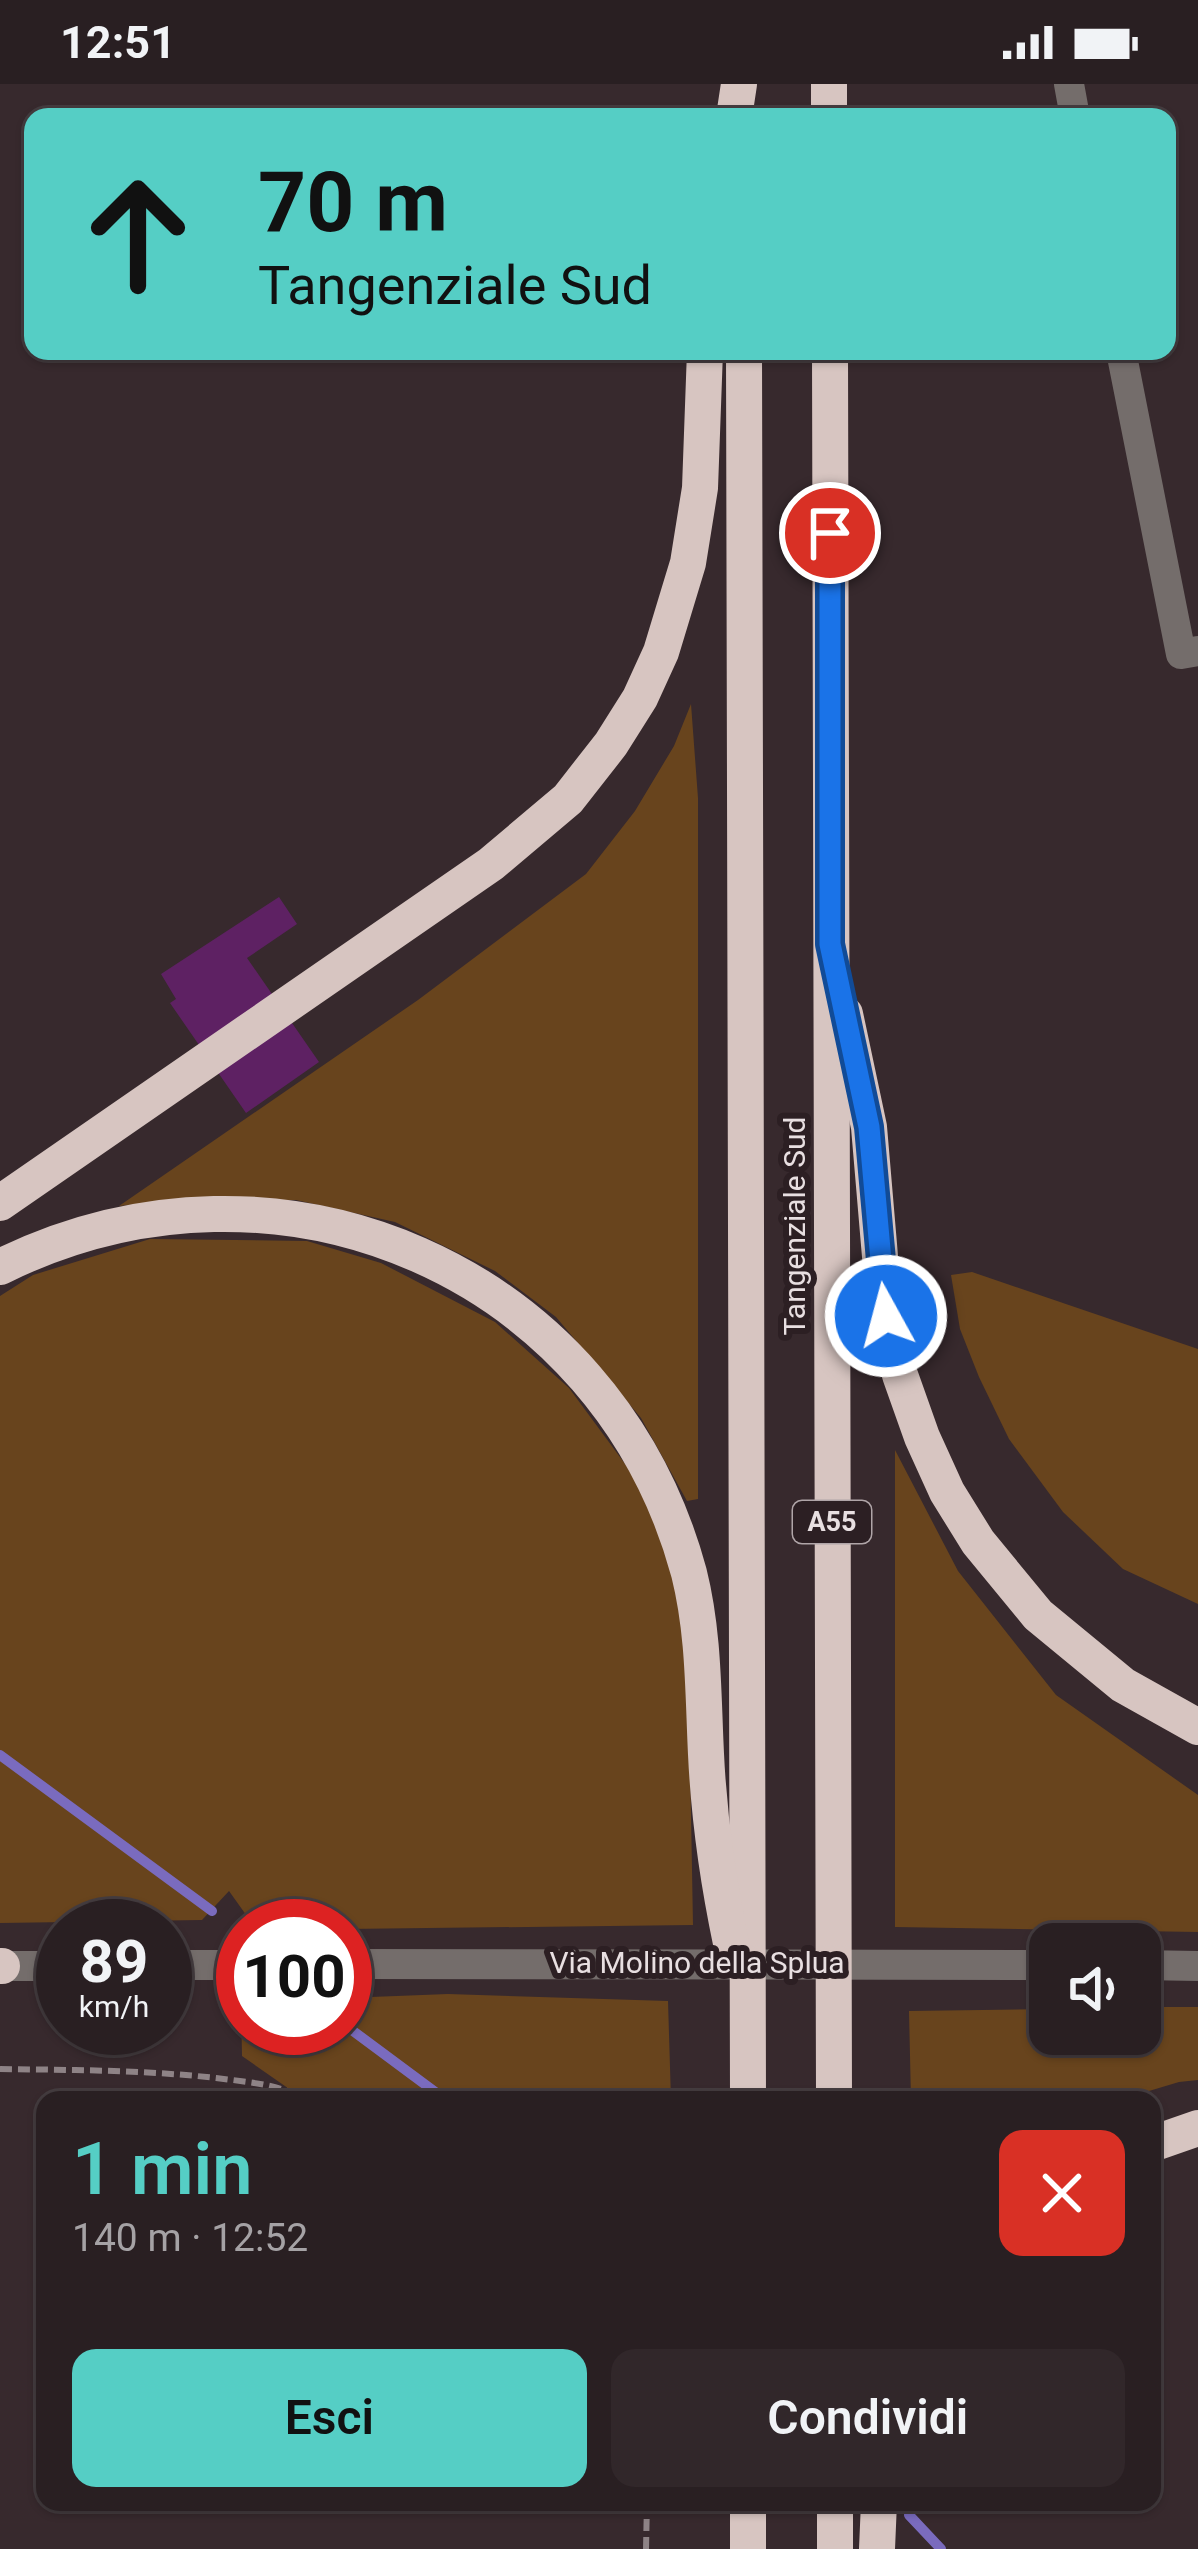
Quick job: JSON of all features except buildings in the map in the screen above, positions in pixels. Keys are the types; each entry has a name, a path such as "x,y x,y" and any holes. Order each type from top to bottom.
{"highway":[{"path":"0,1203 491,864 568,799 611,744 662,652 688,562 697,506 705,360"},
{"name":"Tangenziale Sud","path":"744,360 748,2091"},
{"name":"Tangenziale Sud","path":"830,360 834,2091"},
{"path":"830,944 869,1127 886,1316 900,1375 947,1492 978,1541 1038,1616 1123,1685 1198,1727"},
{"path":"0,1267 67,1240 159,1219 268,1214 353,1231 421,1256 492,1293 552,1341 582,1373 636,1448 676,1534 688,1573 704,1667 712,1833 748,2020"},
{"path":"1161,2141 1198,2128"},
{"path":"748,2511 748,2549"},
{"path":"835,2511 835,2549"},
{"path":"877,2549 879,2511"}],"street":[{"path":"1123,360 1190,653"},
{"name":"Via Molino della Splua","path":"372,1964 1029,1965"},
{"path":"1161,1965 1198,1966"},
{"path":"1,1966 36,1966"}],"path":[{"path":"0,2069 180,2074 290,2091"},
{"path":"646,2549 647,2511"}],"shaded area":[{"path":"691,704 698,798 698,1499 687,1501 641,1418 556,1317 495,1271 395,1222 296,1200 176,1200 119,1206 418,1000 586,874 635,811 674,746"},
{"path":"150,1239 307,1241 381,1263 495,1322 569,1388 631,1472 669,1552 688,1648 693,1925 372,1929 372,1899 235,1899 229,1891 216,1899 202,1920 192,1920 192,1899 36,1899 36,1922 0,1923 0,1296 33,1275"},
{"path":"972,1272 1198,1349 1198,1604 1123,1569 1063,1512 1009,1439 960,1329 951,1275"},
{"path":"895,1450 958,1571 1056,1695 1198,1795 1198,1932 1161,1931 1161,1923 1029,1923 1029,1929 895,1927"},
{"path":"448,1994 668,2001 671,2091 292,2091 242,2056 372,2055 372,1997"},
{"path":"1161,2007 1198,2007 1198,2080 1149,2091 911,2091 909,2011 1029,2009 1029,2055 1161,2055"}],"waterway":[{"path":"0,1755 212,1911"},
{"path":"372,2045 434,2091"},
{"path":"909,2515 941,2549"}],"route":[{"path":"830,533 830,944 869,1127 886,1316"}]}
